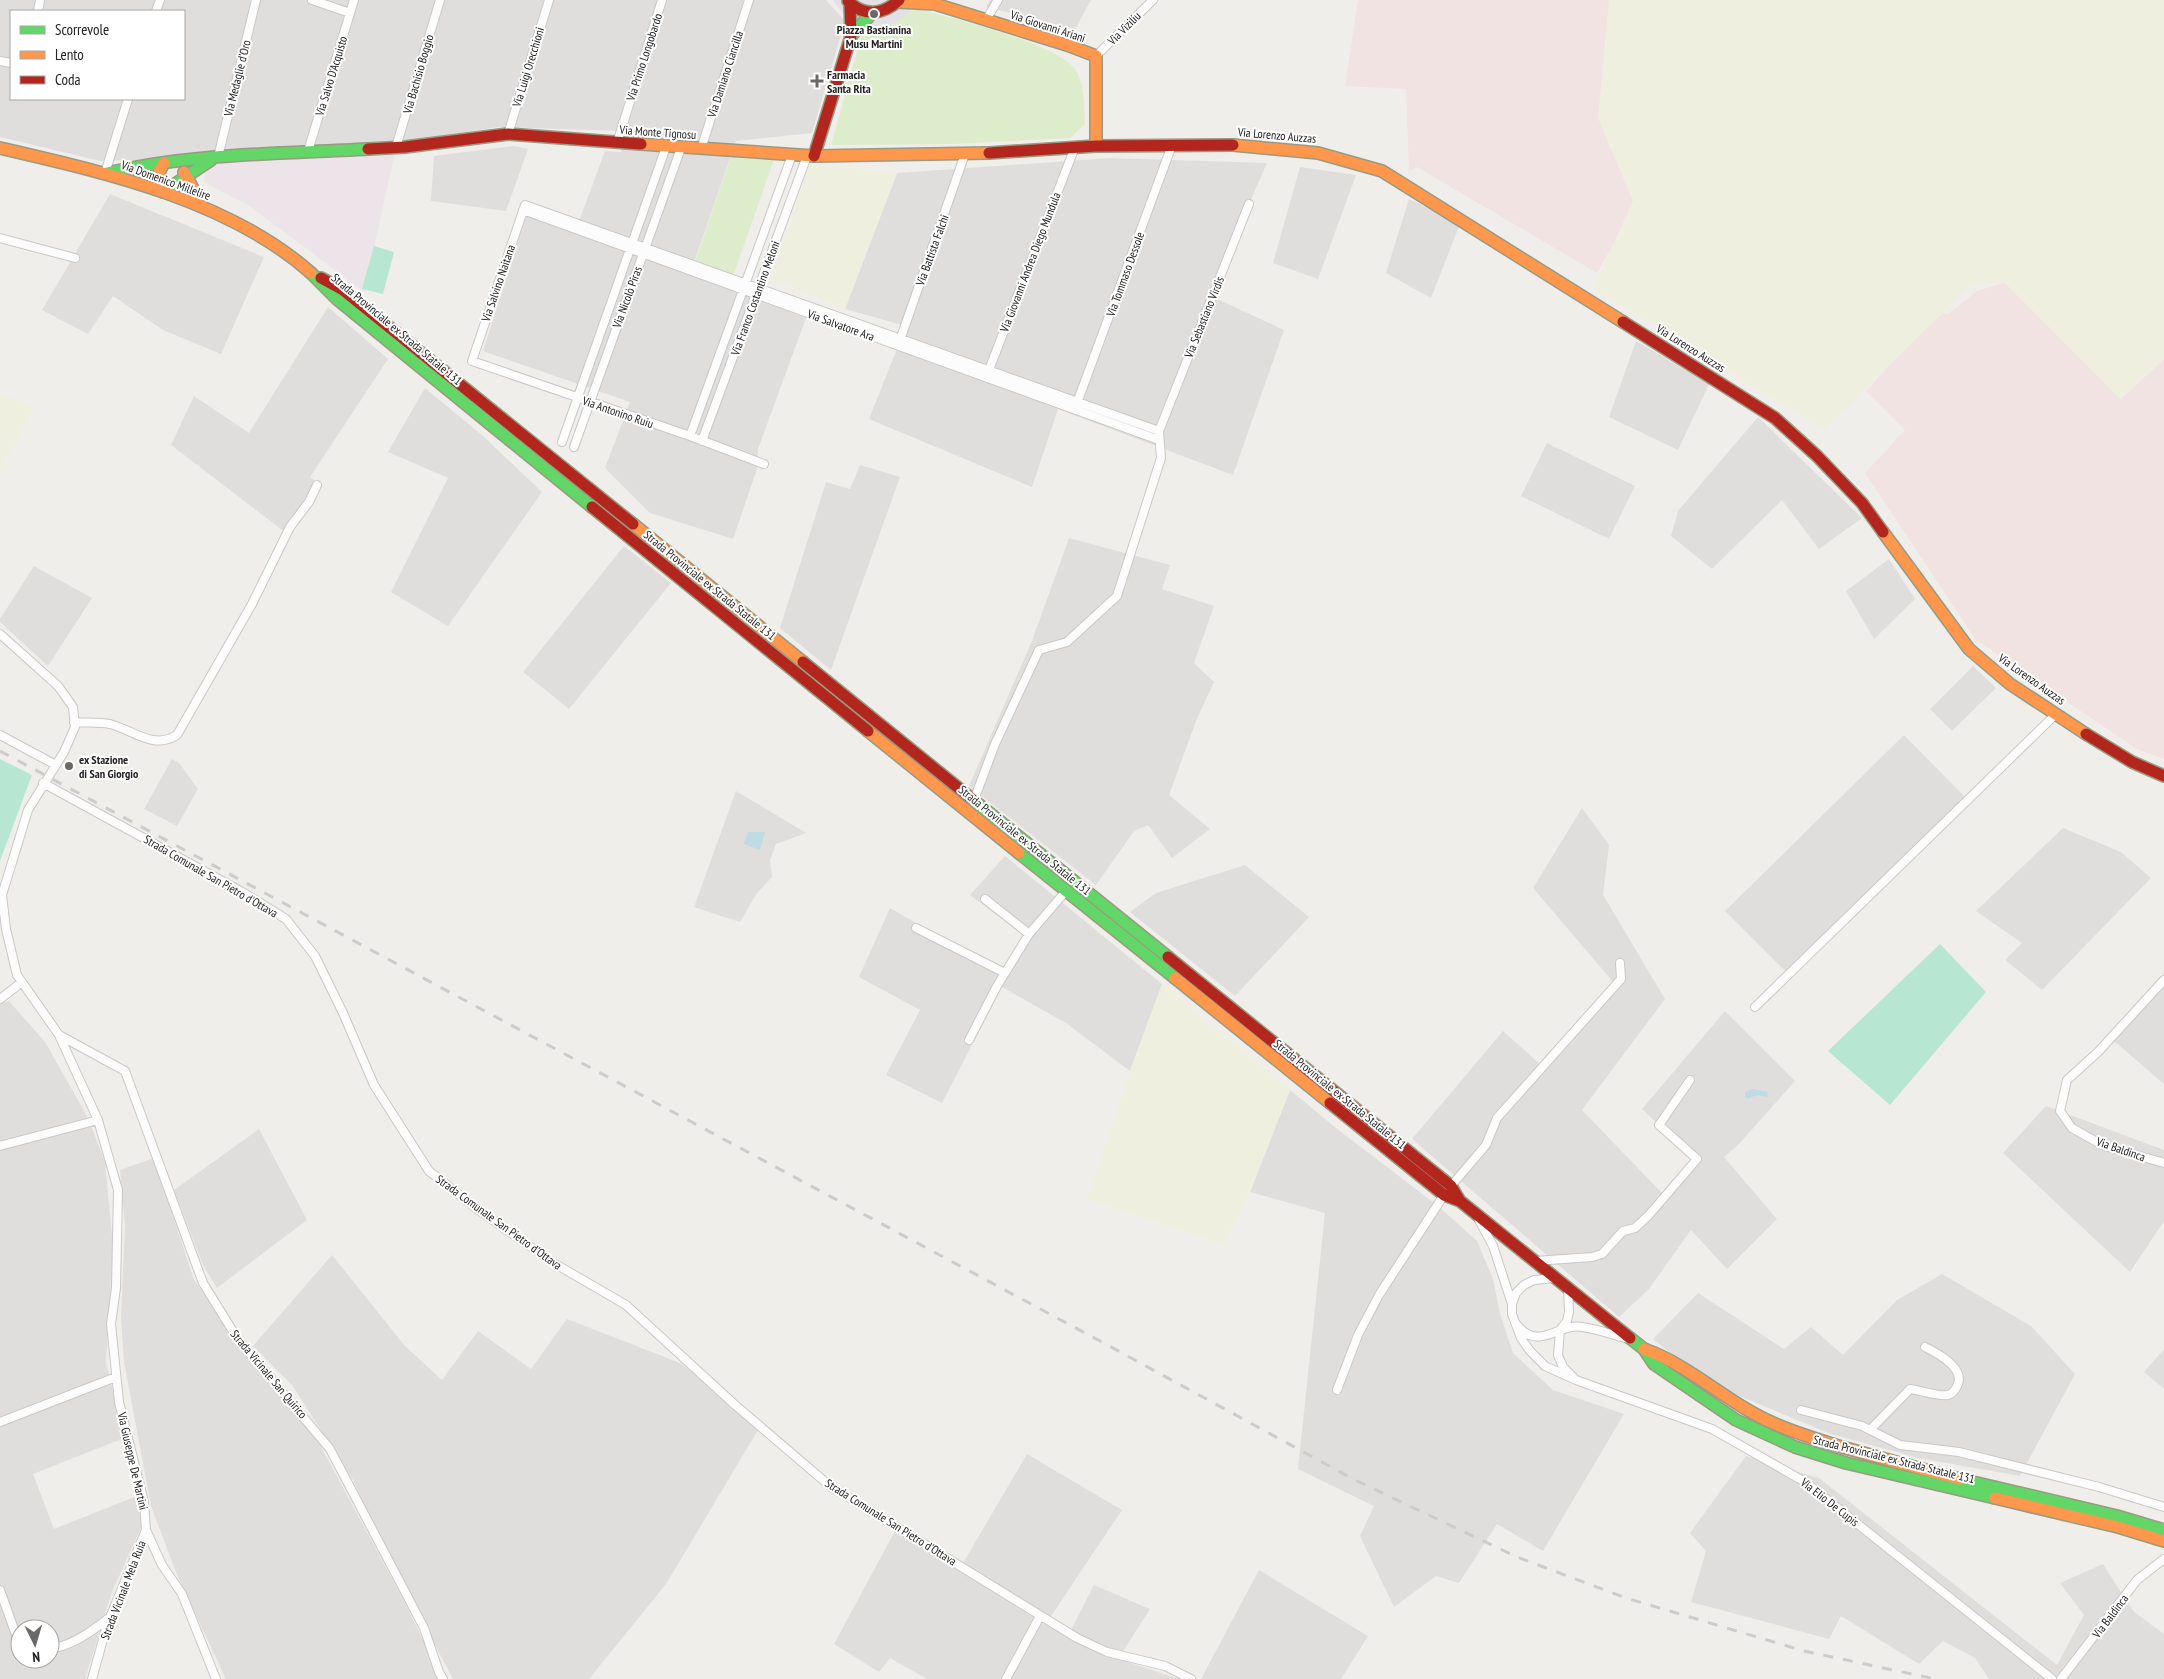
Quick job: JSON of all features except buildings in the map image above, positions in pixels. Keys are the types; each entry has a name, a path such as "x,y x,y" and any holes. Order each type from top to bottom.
{"main road":[{"name":"Via Giovanni Ariani","path":"898,1 932,2 1096,56 1096,146"},
{"path":"848,2 860,11 871,14 881,13 898,1"},
{"path":"848,2 851,36"},
{"path":"810,156 851,36 871,14"},
{"name":"Via Monte Tignosu","path":"105,173 136,166 218,156 396,147 508,134 810,156 965,154 1096,146"},
{"name":"Via Lorenzo Auzzas","path":"1096,146 1221,144 1318,153 1382,171 1489,236 1776,418 1817,456 1862,504 1930,599 1969,649 2010,684 2056,714 2132,762 2164,776"},
{"name":"Via Domenico Millelire","path":"0,148 105,173 203,207 235,223 286,254 309,271"},
{"name":"Via Monte Tignosu","path":"163,192 177,185 199,165 218,156"},
{"path":"163,192 159,172 169,162 187,175 203,207"},
{"name":"Strada Provinciale ex Strada Statale 131","path":"309,271 343,290 974,800 1460,1201 1644,1349 1654,1364 1736,1420 1795,1447 1846,1463 2118,1527 2164,1541"},
{"name":"Strada Provinciale ex Strada Statale 131","path":"309,271 337,299 694,591 1066,891 1448,1190"},
{"name":"Strada Provinciale ex Strada Statale 131","path":"1644,1349 1664,1356 1738,1406 1774,1424 1819,1440 1903,1465 2117,1516 2164,1530"}],"street":[{"name":"Via Medaglie d'Oro","path":"218,156 256,0"},
{"path":"312,0 350,13"},
{"name":"Via Salvo D'Acquisto","path":"308,151 354,0"},
{"name":"Via Bachisio Boggio","path":"396,147 440,0"},
{"name":"Via Luigi Orecchioni","path":"508,134 549,0"},
{"name":"Via Primo Longobardo","path":"617,143 662,0"},
{"name":"Via Damiano Ciancilla","path":"701,149 749,0"},
{"path":"986,20 998,0"},
{"name":"Via Viziliu","path":"1096,56 1153,0"},
{"path":"105,173 128,100"},
{"name":"Via Tommaso Dessole","path":"1078,402 1172,145"},
{"name":"Via Nicolò Piras","path":"562,442 576,397 666,147"},
{"name":"Via Giovanni Andrea Diego Mundula","path":"987,374 1075,147"},
{"name":"Via Nicolò Piras","path":"574,447 682,148"},
{"name":"Via Battista Falchi","path":"899,342 965,154"},
{"name":"Via Franco Costantino Meloni","path":"690,436 792,155"},
{"name":"Via Franco Costantino Meloni","path":"702,441 757,291 810,156"},
{"name":"Via Sebastiano Virdis","path":"974,800 996,744 1038,650 1066,642 1117,596 1161,458 1159,435 1249,204"},
{"name":"Via Salvatore Ara","path":"524,207 1159,435"},
{"name":"Via Salvino Naitana","path":"472,361 524,207"},
{"path":"0,238 75,258"},
{"name":"Via Antonino Ruiu","path":"472,361 690,436 764,464"},
{"name":"Via Salvatore Ara","path":"987,374 1078,402 1159,435"},
{"path":"0,634 58,686 73,707 74,722 110,724 128,732 156,740 168,740 177,734 252,604 290,527 309,502 317,485"},
{"path":"1755,1007 2056,714"},
{"name":"Via Giuseppe De Martini","path":"74,722 75,727 64,752 54,764 28,810 2,895 8,938 17,975 59,1036 98,1120 118,1190 117,1268 111,1324 119,1402 144,1502 146,1530 162,1565 182,1594 216,1679"},
{"path":"0,735 54,764"},
{"name":"Strada Comunale San Pietro d'Ottava","path":"43,783 244,892 286,919 315,956 343,1013 374,1085 429,1171 480,1212 552,1262 626,1305 734,1404 830,1486 1077,1638 1107,1652 1165,1666 1192,1679"},
{"path":"969,1040 1005,973 1029,934 1066,891"},
{"path":"985,899 1029,934"},
{"path":"916,928 1005,973"},
{"path":"1336,1390 1358,1334 1379,1295 1448,1190 1486,1145 1497,1118 1620,979 1620,963"},
{"name":"Via Baldinca","path":"2164,980 2098,1052 2067,1080 2060,1111 2072,1128 2102,1145 2164,1163"},
{"path":"0,998 22,982"},
{"name":"Strada Vicinale San Quirico","path":"59,1036 125,1071 203,1283 237,1338 330,1449 424,1628 443,1679"},
{"path":"1535,1261 1592,1257 1602,1254 1623,1231 1635,1228 1649,1215 1697,1159 1660,1125 1690,1080"},
{"path":"0,1146 98,1120"},
{"name":"Via Elio De Cupis","path":"1476,1213 1493,1246 1512,1304 1512,1314 1525,1345 1545,1366 1576,1380 1712,1429 1805,1482 2052,1679"},
{"path":"1512,1304 1516,1293 1524,1285 1534,1280 1556,1278"},
{"path":"1568,1288 1569,1312 1567,1321 1560,1330 1558,1355 1563,1367 1576,1380"},
{"path":"1516,1324 1525,1333 1537,1337 1550,1336 1560,1330 1582,1326 1633,1340"},
{"path":"1870,1430 1910,1389 1941,1396 1949,1395 1956,1389 1959,1382 1958,1374 1943,1356 1925,1347"},
{"path":"0,1422 116,1377"},
{"path":"1801,1410 1870,1430 1900,1445 1959,1452 2099,1487 2164,1508"},
{"name":"Strada Vicinale Mela Ruia","path":"92,1679 110,1617 146,1530"},
{"name":"Via Baldinca","path":"2061,1679 2137,1580 2164,1559"},
{"path":"0,1590 10,1619"},
{"path":"1006,1679 1040,1616"},
{"path":"60,1646 81,1639 110,1617"}],"shaded area":[{"path":"0,0 826,0 845,21 812,133 736,141 690,274 806,318 758,449 757,469 733,539 650,513 605,468 630,402 483,351 526,216 575,232 605,151 621,152 624,131 498,127 429,138 174,159 100,161 0,137"},
{"name":"Piazza Bastianina Musu Martini","path":"833,0 916,0 912,9 900,20 877,29 861,27 847,19"},
{"path":"990,0 1091,0 1075,29 986,7"},
{"path":"1358,0 1626,0 1692,106 1597,273 1417,167 1409,171 1406,89 1345,86"},
{"path":"514,146 528,149 506,211 431,201 434,156"},
{"path":"395,153 364,292 251,207 204,182 207,162"},
{"path":"1111,158 1267,163 1209,295 1284,330 1233,475 1058,409 1032,487 869,419 906,326 845,309 897,173"},
{"path":"1300,167 1356,175 1318,279 1273,263"},
{"path":"110,194 264,257 221,354 163,330 113,296 88,334 42,310"},
{"path":"1409,199 1460,224 1431,298 1386,273"},
{"path":"2006,282 2122,398 2164,359 2164,759 2137,749 1976,640 1865,473 1905,430 1866,391 1937,313 1948,314 1977,291"},
{"path":"328,307 388,359 310,477 320,485 290,536 171,445 194,396 249,433"},
{"path":"1636,341 1709,384 1678,450 1609,417"},
{"path":"425,388 483,436 542,492 448,626 391,592 448,478 388,452"},
{"path":"1758,417 1862,518 1819,549 1782,500 1712,569 1671,536 1678,511"},
{"path":"1547,443 1635,486 1609,539 1521,496"},
{"path":"860,465 900,477 831,670 780,628 826,482 850,489"},
{"path":"1069,538 1170,565 1162,589 1214,606 1194,663 1214,682 1196,721 1169,795 1210,829 1172,858 1148,825 1134,831 1096,885 969,786 1032,641"},
{"path":"624,546 671,583 569,709 523,672"},
{"path":"1889,559 1915,599 1874,639 1846,591"},
{"path":"34,566 92,598 48,666 0,622 0,619"},
{"path":"1973,666 1996,688 1952,731 1930,709"},
{"path":"1904,735 1965,797 1786,972 1725,911"},
{"path":"172,759 179,763 198,789 177,826 144,809"},
{"path":"736,791 806,833 776,844 770,860 772,877 757,893 740,922 694,907"},
{"path":"1582,808 1609,845 1603,895 1665,999 1582,1110 1663,1194 1697,1161 1642,1109 1725,1011 1795,1081 1739,1144 1724,1157 1777,1219 1727,1269 1691,1230 1649,1289 1619,1317 1412,1139 1503,1031 1541,1065 1614,983 1533,888"},
{"path":"2063,828 2121,852 2151,878 2042,990 2005,960 2022,943 1976,911"},
{"path":"1005,856 1162,984 1130,1071 1066,1023 1002,987 942,1103 886,1075 920,1010 859,977 890,908 1007,976 1028,938 970,895"},
{"path":"1245,865 1309,917 1235,996 1130,912 1156,893"},
{"path":"2164,981 2164,1084 2113,1040"},
{"path":"9,1001 45,1042 88,1118 105,1162 113,1246 106,1362 124,1438 33,1474 54,1529 137,1496 143,1523 112,1592 85,1679 0,1679 0,1003"},
{"path":"1290,1090 1336,1128 1438,1206 1477,1241 1493,1279 1500,1314 1513,1353 1553,1390 1624,1414 1543,1551 1497,1524 1459,1583 1436,1576 1394,1607 1360,1536 1374,1506 1298,1469 1325,1213 1250,1192"},
{"path":"2046,1106 2164,1150 2164,1221 2130,1272 2003,1153"},
{"path":"259,1129 307,1220 217,1288 203,1265 174,1190"},
{"path":"154,1158 194,1280 225,1324 318,1441 405,1603 442,1679 226,1679 177,1575 151,1506 124,1362 121,1318 125,1225 120,1170"},
{"path":"332,1255 405,1346 442,1380 478,1331 531,1369 567,1319 680,1363 761,1425 666,1584 589,1679 453,1679 379,1539 353,1480 292,1385 253,1346"},
{"path":"1942,1274 2031,1326 2075,1374 2020,1476 1918,1458 1831,1434 1725,1390 1701,1378 1653,1339 1698,1293 1784,1349 1811,1327 1843,1355 1897,1300"},
{"path":"2164,1349 2164,1389 2144,1372"},
{"path":"1027,1454 1122,1510 1047,1622 1069,1634 1094,1585 1150,1609 1118,1659 1179,1679 927,1679 890,1658 879,1672 834,1644 895,1531 959,1570"},
{"path":"1746,1456 1819,1478 2057,1665 2084,1615 2060,1583 2103,1564 2133,1611 2164,1634 2163,1679 1989,1679 1975,1658 1943,1641 1919,1664 1841,1616 1829,1639 1691,1602 1706,1551 1690,1533"},
{"path":"1259,1570 1368,1636 1341,1679 1201,1679"}],"green space":[{"path":"1609,0 2164,0 2164,358 2120,399 2004,282 1972,284 1824,430 1593,289 1633,201 1598,118"},
{"path":"919,9 1029,42 1067,62 1080,78 1084,98 1085,124 1070,138 952,144 831,145 863,30 908,11"},
{"path":"733,151 776,154 732,279 694,265"},
{"path":"810,164 897,173 845,309 771,279"},
{"path":"374,246 394,252 383,294 362,289"},
{"path":"0,394 35,406 0,470"},
{"path":"0,759 32,775 0,861"},
{"path":"1940,944 1986,992 1890,1105 1828,1051"},
{"path":"1162,984 1290,1090 1250,1192 1223,1245 1087,1199 1130,1071"}],"water":[{"path":"748,832 765,832 760,850 744,844"},
{"path":"1753,1089 1767,1092 1768,1097 1757,1095 1747,1099 1745,1092"}],"railway":[{"path":"0,751 1100,1341 1355,1480 1517,1557 1626,1598 1804,1651 1935,1679"}],"traffic: fast":[{"path":"851,36 871,14"},
{"path":"107,173 139,166 204,158 368,149"},
{"path":"163,192 211,160"},
{"path":"311,273 337,299 592,507"},
{"path":"972,799 1168,957"},
{"path":"1019,853 1175,978"},
{"path":"1630,1338 1644,1349 1654,1364 1736,1420 1795,1447 1846,1463 1995,1498"},
{"path":"1960,1479 2117,1516 2164,1530"}],"traffic: slow":[{"path":"898,2 935,4 1067,45 1096,56 1096,146"},
{"path":"641,144 814,156 989,153"},
{"path":"1233,145 1318,153 1382,171 1623,322"},
{"path":"0,148 81,167 122,179 164,192 204,208 242,226 278,248 311,273"},
{"path":"163,192 159,172 164,163"},
{"path":"184,172 203,207"},
{"path":"633,524 803,662"},
{"path":"1883,532 1969,649 2010,684 2086,734"},
{"path":"868,731 1019,853"},
{"path":"1175,978 1330,1103"},
{"path":"1644,1349 1677,1364 1756,1415 1781,1427 1842,1447 1960,1479"},
{"path":"1995,1498 2118,1527 2164,1541"}],"traffic: jam":[{"path":"848,1 860,10 874,12 887,9 899,0"},
{"path":"814,156 851,36 850,5"},
{"path":"368,149 405,147 508,134 641,144"},
{"path":"989,153 1096,146 1233,145"},
{"path":"321,278 343,290 633,524"},
{"path":"1623,322 1775,418 1817,456 1862,503 1883,532"},
{"path":"592,507 868,731"},
{"path":"803,662 972,799"},
{"path":"2086,734 2132,762 2164,776"},
{"path":"1168,957 1451,1186 1460,1201"},
{"path":"1330,1103 1444,1195 1460,1201 1630,1338"}],"place":[{"name":"Piazza Bastianina Musu Martini","path":"874,14"},
{"name":"Farmacia Santa Rita","path":"817,81"},
{"name":"ex Stazione di San Giorgio","path":"69,766"}]}
